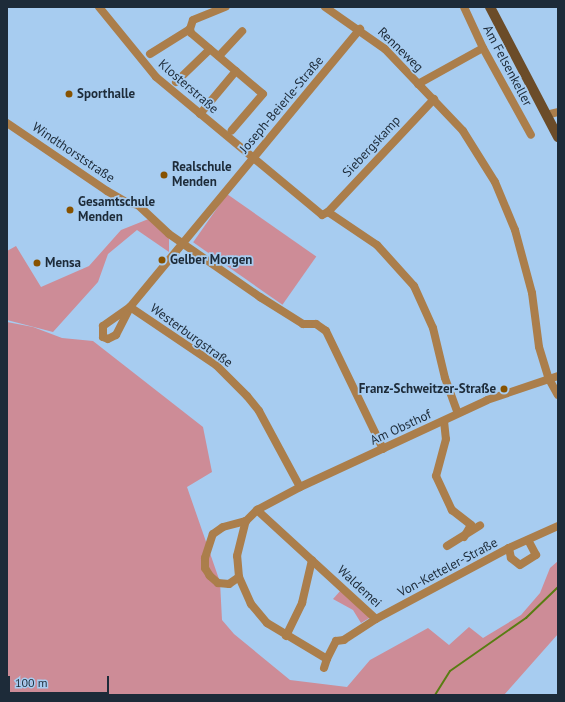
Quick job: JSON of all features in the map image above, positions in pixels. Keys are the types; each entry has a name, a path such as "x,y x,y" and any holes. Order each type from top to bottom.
{"main road":[{"path":"490,7 558,137"}],"street":[{"name":"Klosterstraße","path":"99,7 156,77 253,158"},
{"path":"150,54 190,28 193,20 226,7"},
{"name":"Renneweg","path":"325,7 360,30 385,49 434,99 466,136 495,182 516,230 532,293 539,347 549,379 558,394"},
{"name":"Am Felsenkeller","path":"464,7 483,48 531,135"},
{"path":"190,28 191,32 263,94 232,130"},
{"name":"Joseph-Beierle-Straße","path":"130,307 360,30"},
{"path":"219,56 242,31"},
{"path":"418,84 483,48"},
{"path":"176,82 210,49"},
{"path":"200,114 236,71"},
{"name":"Siebergskamp","path":"328,212 434,99"},
{"path":"546,115 558,112"},
{"name":"Windthorststraße","path":"7,123 107,191 126,202 138,205 182,243 284,313 303,324 316,324 326,331 383,449"},
{"path":"253,158 322,215 328,212 377,245 414,286 433,328 445,378 458,413"},
{"name":"Westerburgstraße","path":"130,307 216,365 247,396 259,411 300,487"},
{"name":"Am Obsthof","path":"257,510 300,487 444,421 458,413 507,392 558,376"},
{"path":"444,421 446,439 436,476 452,510 471,525 464,537"},
{"path":"239,577 229,584 218,583 210,576 205,568 205,558 213,534 224,527 246,521 257,510"},
{"name":"Waldemei","path":"257,510 376,619 344,640 336,641 324,668"},
{"path":"246,521 237,556 239,577 250,604 267,622 286,636 327,659"},
{"path":"446,546 464,537 480,525"},
{"name":"Von-Ketteler-Straße","path":"376,619 509,548 558,526"},
{"name":"Von-Ketteler-Straße","path":"509,548 511,558 520,565 536,555 528,540"},
{"path":"286,636 302,603 312,560"}],"shaded area":[{"path":"227,194 316,257 282,305 193,242"},
{"path":"151,218 169,234 169,252 137,230 108,254 98,282 53,332 7,320 7,251 16,246 41,287 89,266 121,230"},
{"path":"7,322 33,327 62,338 93,341 203,427 212,472 187,487 220,582 222,620 234,634 290,680 347,687 370,660 428,628 449,645 469,627 483,638 521,615 540,593 550,568 558,561 558,634 504,695 7,695"},
{"path":"341,590 371,617 361,623 353,610 333,599"}],"waterway":[{"path":"435,695 450,671 526,618 558,587"}],"place":[{"name":"Sporthalle","path":"69,94"},
{"name":"Realschule Menden","path":"164,175"},
{"name":"Gesamtschule Menden","path":"70,210"},
{"name":"Gelber Morgen","path":"162,260"},
{"name":"Mensa","path":"37,263"},
{"name":"Franz-Schweitzer-Straße","path":"504,389"}]}
